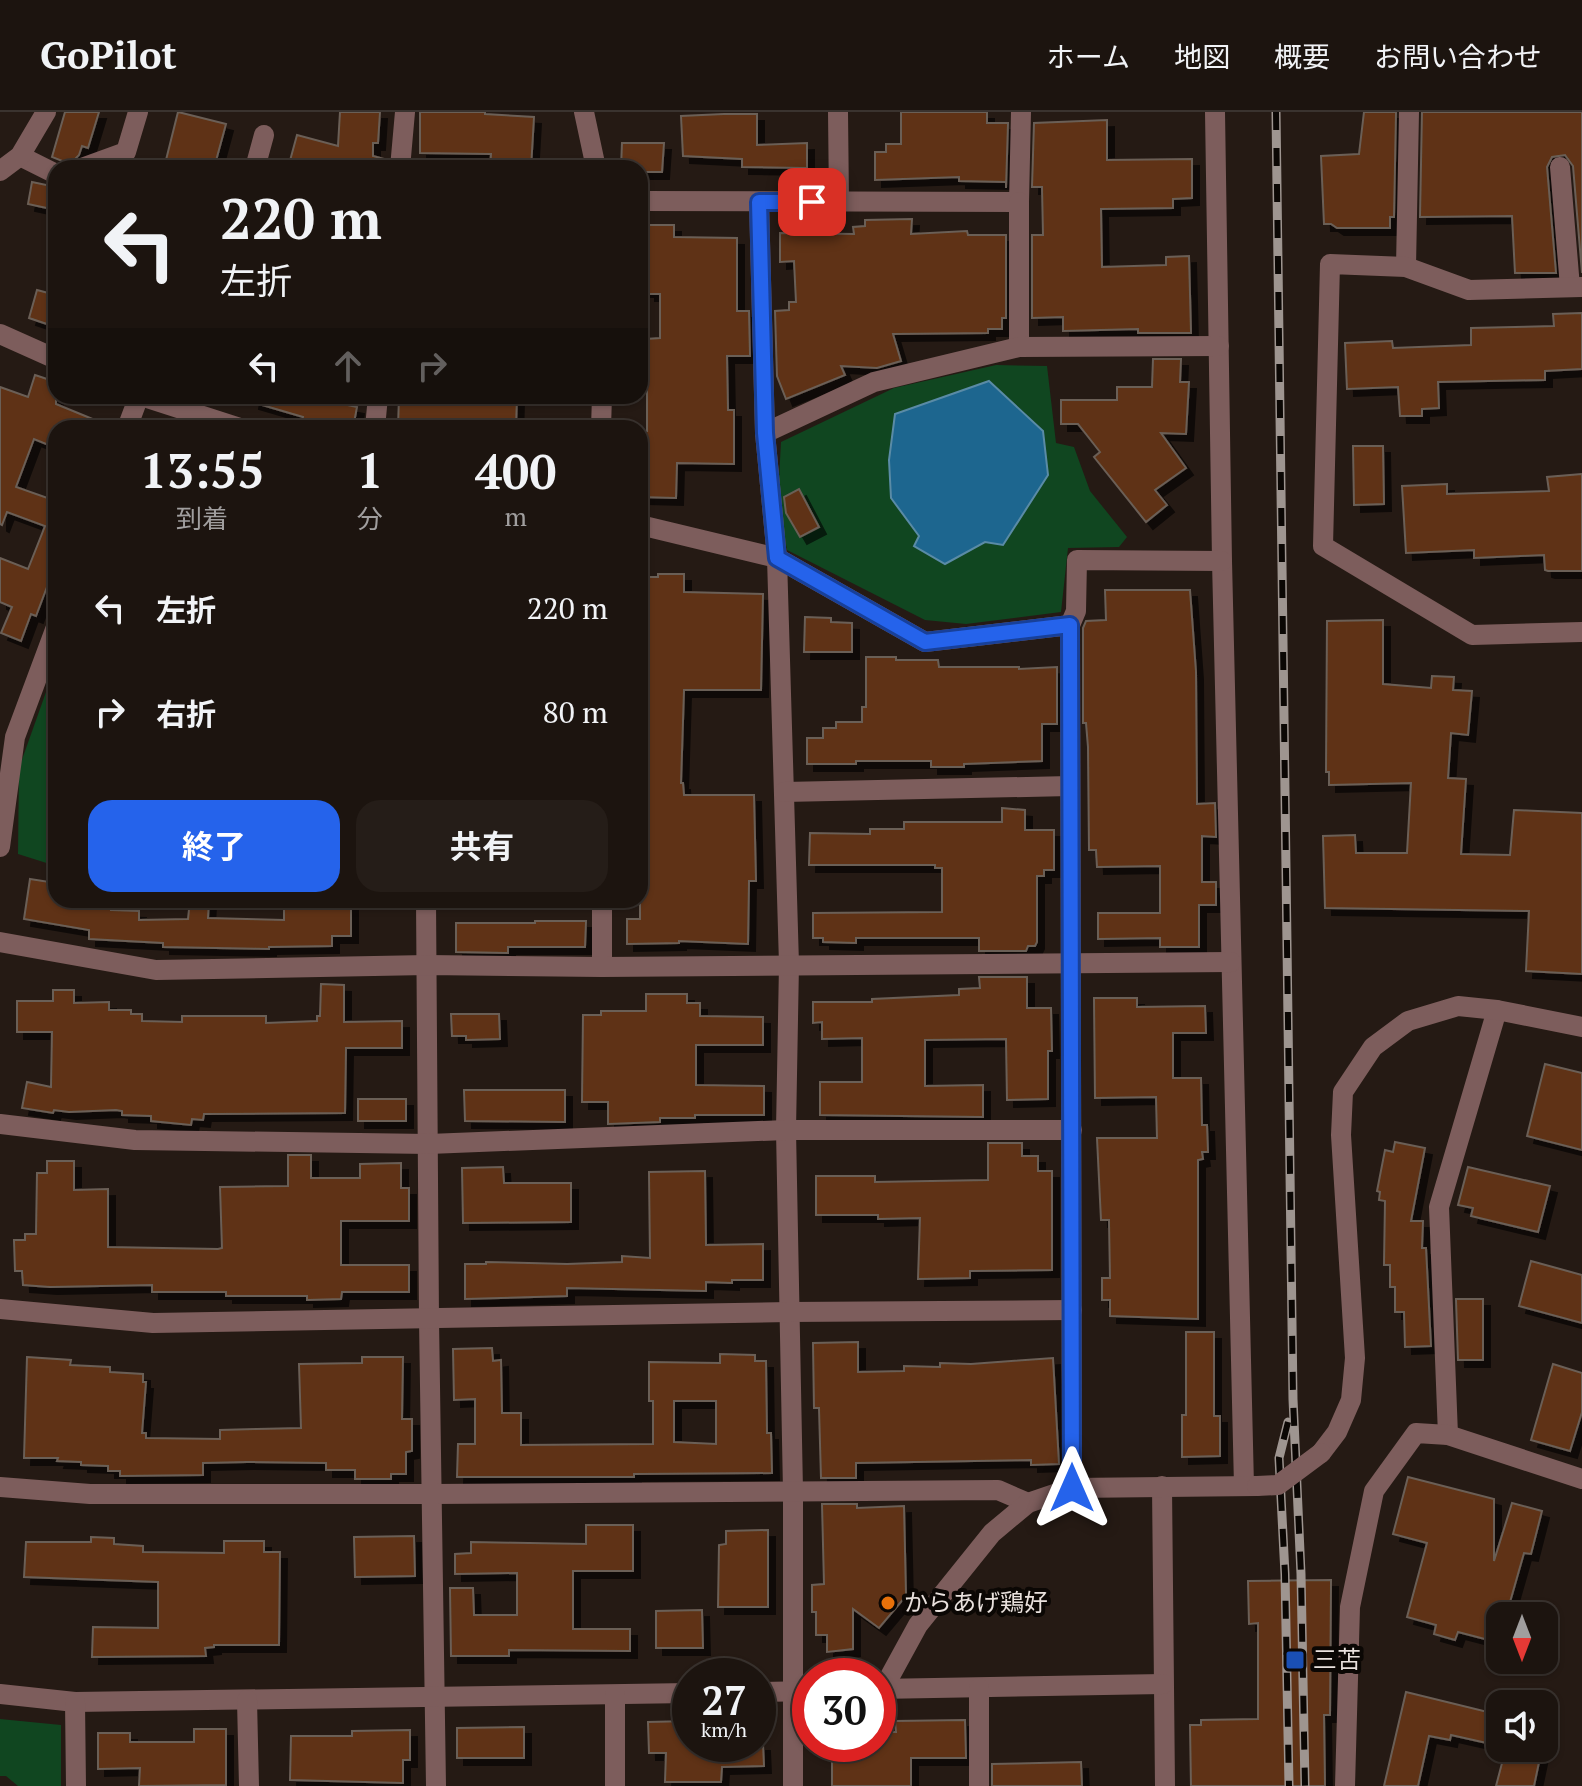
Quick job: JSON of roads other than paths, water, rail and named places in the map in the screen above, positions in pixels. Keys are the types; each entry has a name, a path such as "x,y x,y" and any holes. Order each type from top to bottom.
{"street":[{"path":"0,172 20,156 46,112"},
{"path":"104,160 126,152 138,112"},
{"path":"401,160 405,112"},
{"path":"584,112 594,160"},
{"path":"838,112 839,202"},
{"path":"1019,347 1021,112"},
{"path":"1215,112 1231,962 1250,1486"},
{"path":"1406,267 1409,112"},
{"path":"257,160 264,135"},
{"path":"20,156 48,170"},
{"path":"1560,167 1576,287 1469,290 1406,267 1330,264 1323,546 1472,635 1582,632"},
{"path":"648,201 1019,202"},
{"path":"759,202 765,433 777,558 789,964 786,1130 800,1658"},
{"path":"0,334 48,355"},
{"path":"765,433 874,382 1019,347 1219,346"},
{"path":"190,404 223,420"},
{"path":"648,527 777,558 925,642 1070,625"},
{"path":"1072,1488 1070,625 1076,611 1077,560 1222,561"},
{"path":"0,847 15,737 48,648"},
{"path":"784,792 1070,786"},
{"path":"426,908 436,1786"},
{"path":"602,908 602,967"},
{"path":"0,942 156,970 427,965 602,967 1231,962"},
{"path":"896,1663 918,1625 992,1533 1028,1503 1072,1488 1278,1485 1321,1453 1337,1432 1351,1400 1355,1358 1341,1135 1343,1092 1373,1047 1408,1021 1458,1006 1497,1010 1582,1027"},
{"path":"1448,1435 1439,1207 1497,1010"},
{"path":"0,1124 135,1140 429,1144 786,1130 1072,1130"},
{"path":"0,1309 153,1323 1072,1310"},
{"path":"1345,1786 1350,1607 1374,1491 1416,1433 1448,1435 1582,1479"},
{"path":"1162,1486 1165,1786"},
{"path":"0,1487 90,1494 998,1490 1028,1503"},
{"path":"896,1689 1163,1684"},
{"path":"979,1688 979,1786"},
{"path":"0,1694 75,1702 672,1693"},
{"path":"615,1695 615,1786"},
{"path":"247,1700 249,1786"},
{"path":"75,1702 76,1786"},
{"path":"793,1786 795,1762"}],"water":[{"path":"989,381 1043,431 1048,475 1003,545 985,542 945,564 914,546 919,536 891,498 889,460 895,414"}],"railway":[{"path":"1276,112 1293,1399 1301,1574 1305,1786"},
{"path":"1288,1422 1279,1458 1285,1574 1289,1786"}],"place":[{"name":"からあげ鶏好","path":"888,1603"},
{"name":"三苫","path":"1295,1660"}]}
